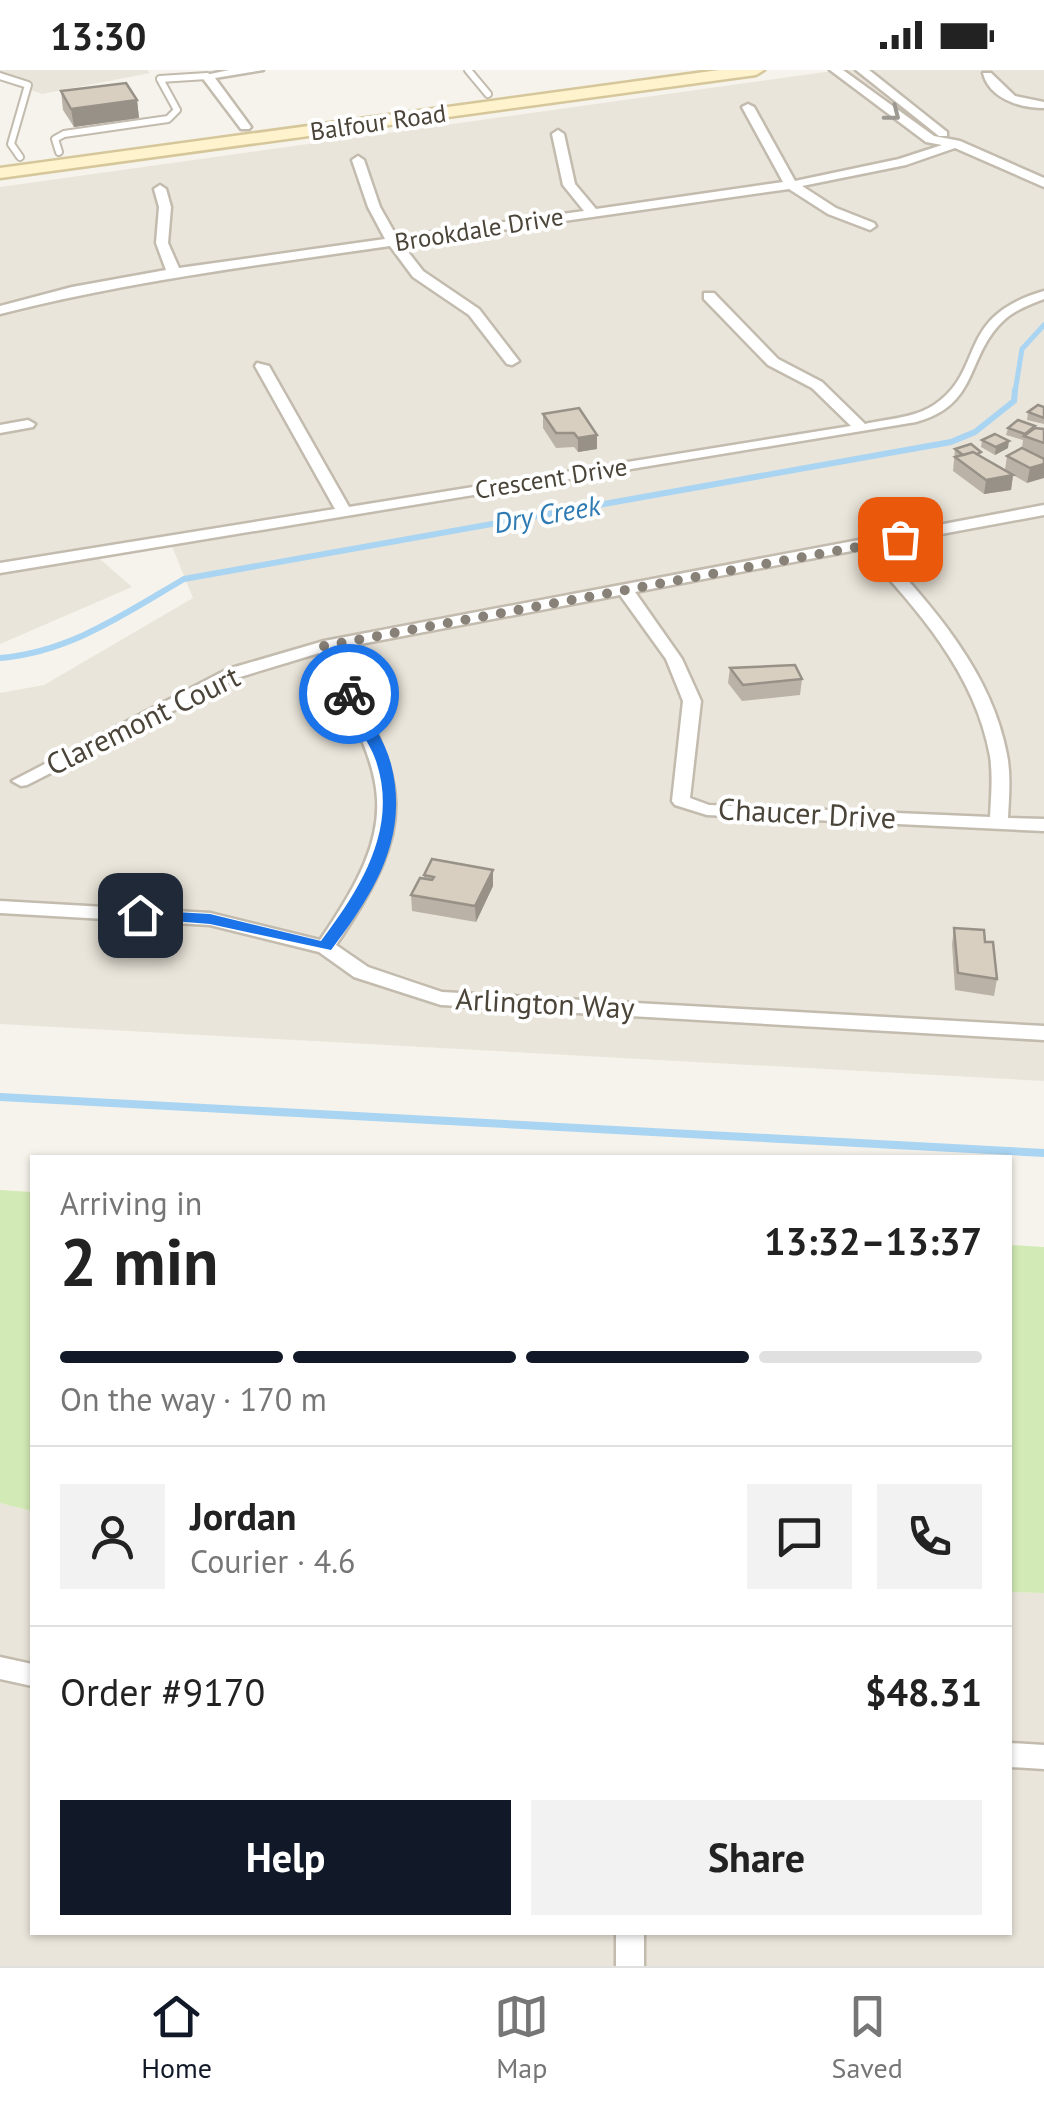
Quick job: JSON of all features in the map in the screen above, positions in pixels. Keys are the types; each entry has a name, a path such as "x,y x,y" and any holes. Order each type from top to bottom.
{"main road":[{"name":"Balfour Road","path":"0,160 670,70"},
{"name":"Balfour Road","path":"0,173 756,70"}],"street":[{"path":"245,127 207,76 257,70"},
{"path":"836,70 930,139 956,144 1044,183"},
{"path":"862,70 956,144"},
{"path":"987,75 994,87 1016,102 1044,105"},
{"path":"748,107 791,185 832,211 870,226"},
{"path":"558,134 569,185 591,211"},
{"name":"Brookdale Drive","path":"0,310 72,291 174,273 791,185 902,162 956,144"},
{"path":"358,160 374,207 393,242 418,274 474,312 512,360"},
{"path":"160,189 166,208 162,242 174,273"},
{"name":"Crescent Drive","path":"0,568 862,429 935,412 954,396 982,333 1005,310 1044,294"},
{"path":"709,296 773,362 817,385 862,429"},
{"path":"262,366 344,511"},
{"path":"0,429 28,424"},
{"name":"Claremont Court","path":"21,780 234,673 324,646 1044,510"},
{"path":"867,545 937,621 978,688 998,756 999,823"},
{"name":"Chaucer Drive","path":"625,590 674,659 692,701 682,800 706,810 1044,825"},
{"path":"324,646 384,761 389,800 385,851 360,900 325,946"},
{"name":"Arlington Way","path":"0,907 210,919 325,946 361,972 441,998 1044,1032"},
{"path":"0,1668 30,1675"},
{"path":"1012,1756 1044,1757"},
{"path":"630,1935 630,1966"}],"lane":[{"path":"468,70 488,94"},
{"path":"0,76 28,85 11,144 20,157"},
{"path":"59,152 55,139 64,134 168,119 177,110 160,79 207,76"}],"shaded area":[{"path":"0,70 150,73 42,94 0,79"},
{"path":"840,70 1044,70 1044,1081 0,1024 0,693 44,685 193,598 169,539 93,553 132,587 0,644 0,187"},
{"path":"0,1503 30,1510 30,1935 1012,1935 1012,1592 1044,1593 1044,1966 0,1966"}],"green space":[{"path":"0,1190 30,1192 30,1510 0,1503"},
{"path":"1012,1245 1044,1247 1044,1593 1012,1592"}],"building":[{"path":"126,83 137,100 71,109 61,91"},
{"path":"1038,405 1044,407 1044,418 1028,412"},
{"path":"579,408 597,435 578,438 574,433 556,433 543,414"},
{"path":"1018,420 1035,426 1025,434 1008,428"},
{"path":"1035,428 1044,429 1044,443 1024,436"},
{"path":"995,434 1009,441 996,447 982,440"},
{"path":"971,444 981,452 963,455 955,449"},
{"path":"1022,448 1044,459 1044,464 1030,468 1007,456"},
{"path":"973,452 1013,475 986,480 955,457"},
{"path":"795,665 802,679 743,685 730,668"},
{"path":"432,859 493,870 475,906 411,895 420,878 434,877 424,875"},
{"path":"954,928 984,930 985,942 993,942 997,979 958,973"}],"waterway":[{"name":"Dry Creek","path":"1015,392 1022,349 1044,325"},
{"name":"Dry Creek","path":"0,658 73,640 184,579 951,442 975,432 1014,401 1015,390"},
{"path":"0,1097 1044,1153"}],"way so far":[{"path":"349,694 324,646 900,539"}],"route":[{"path":"140,915 210,919 325,946 360,900 385,851 389,800 384,761 349,694"}]}
